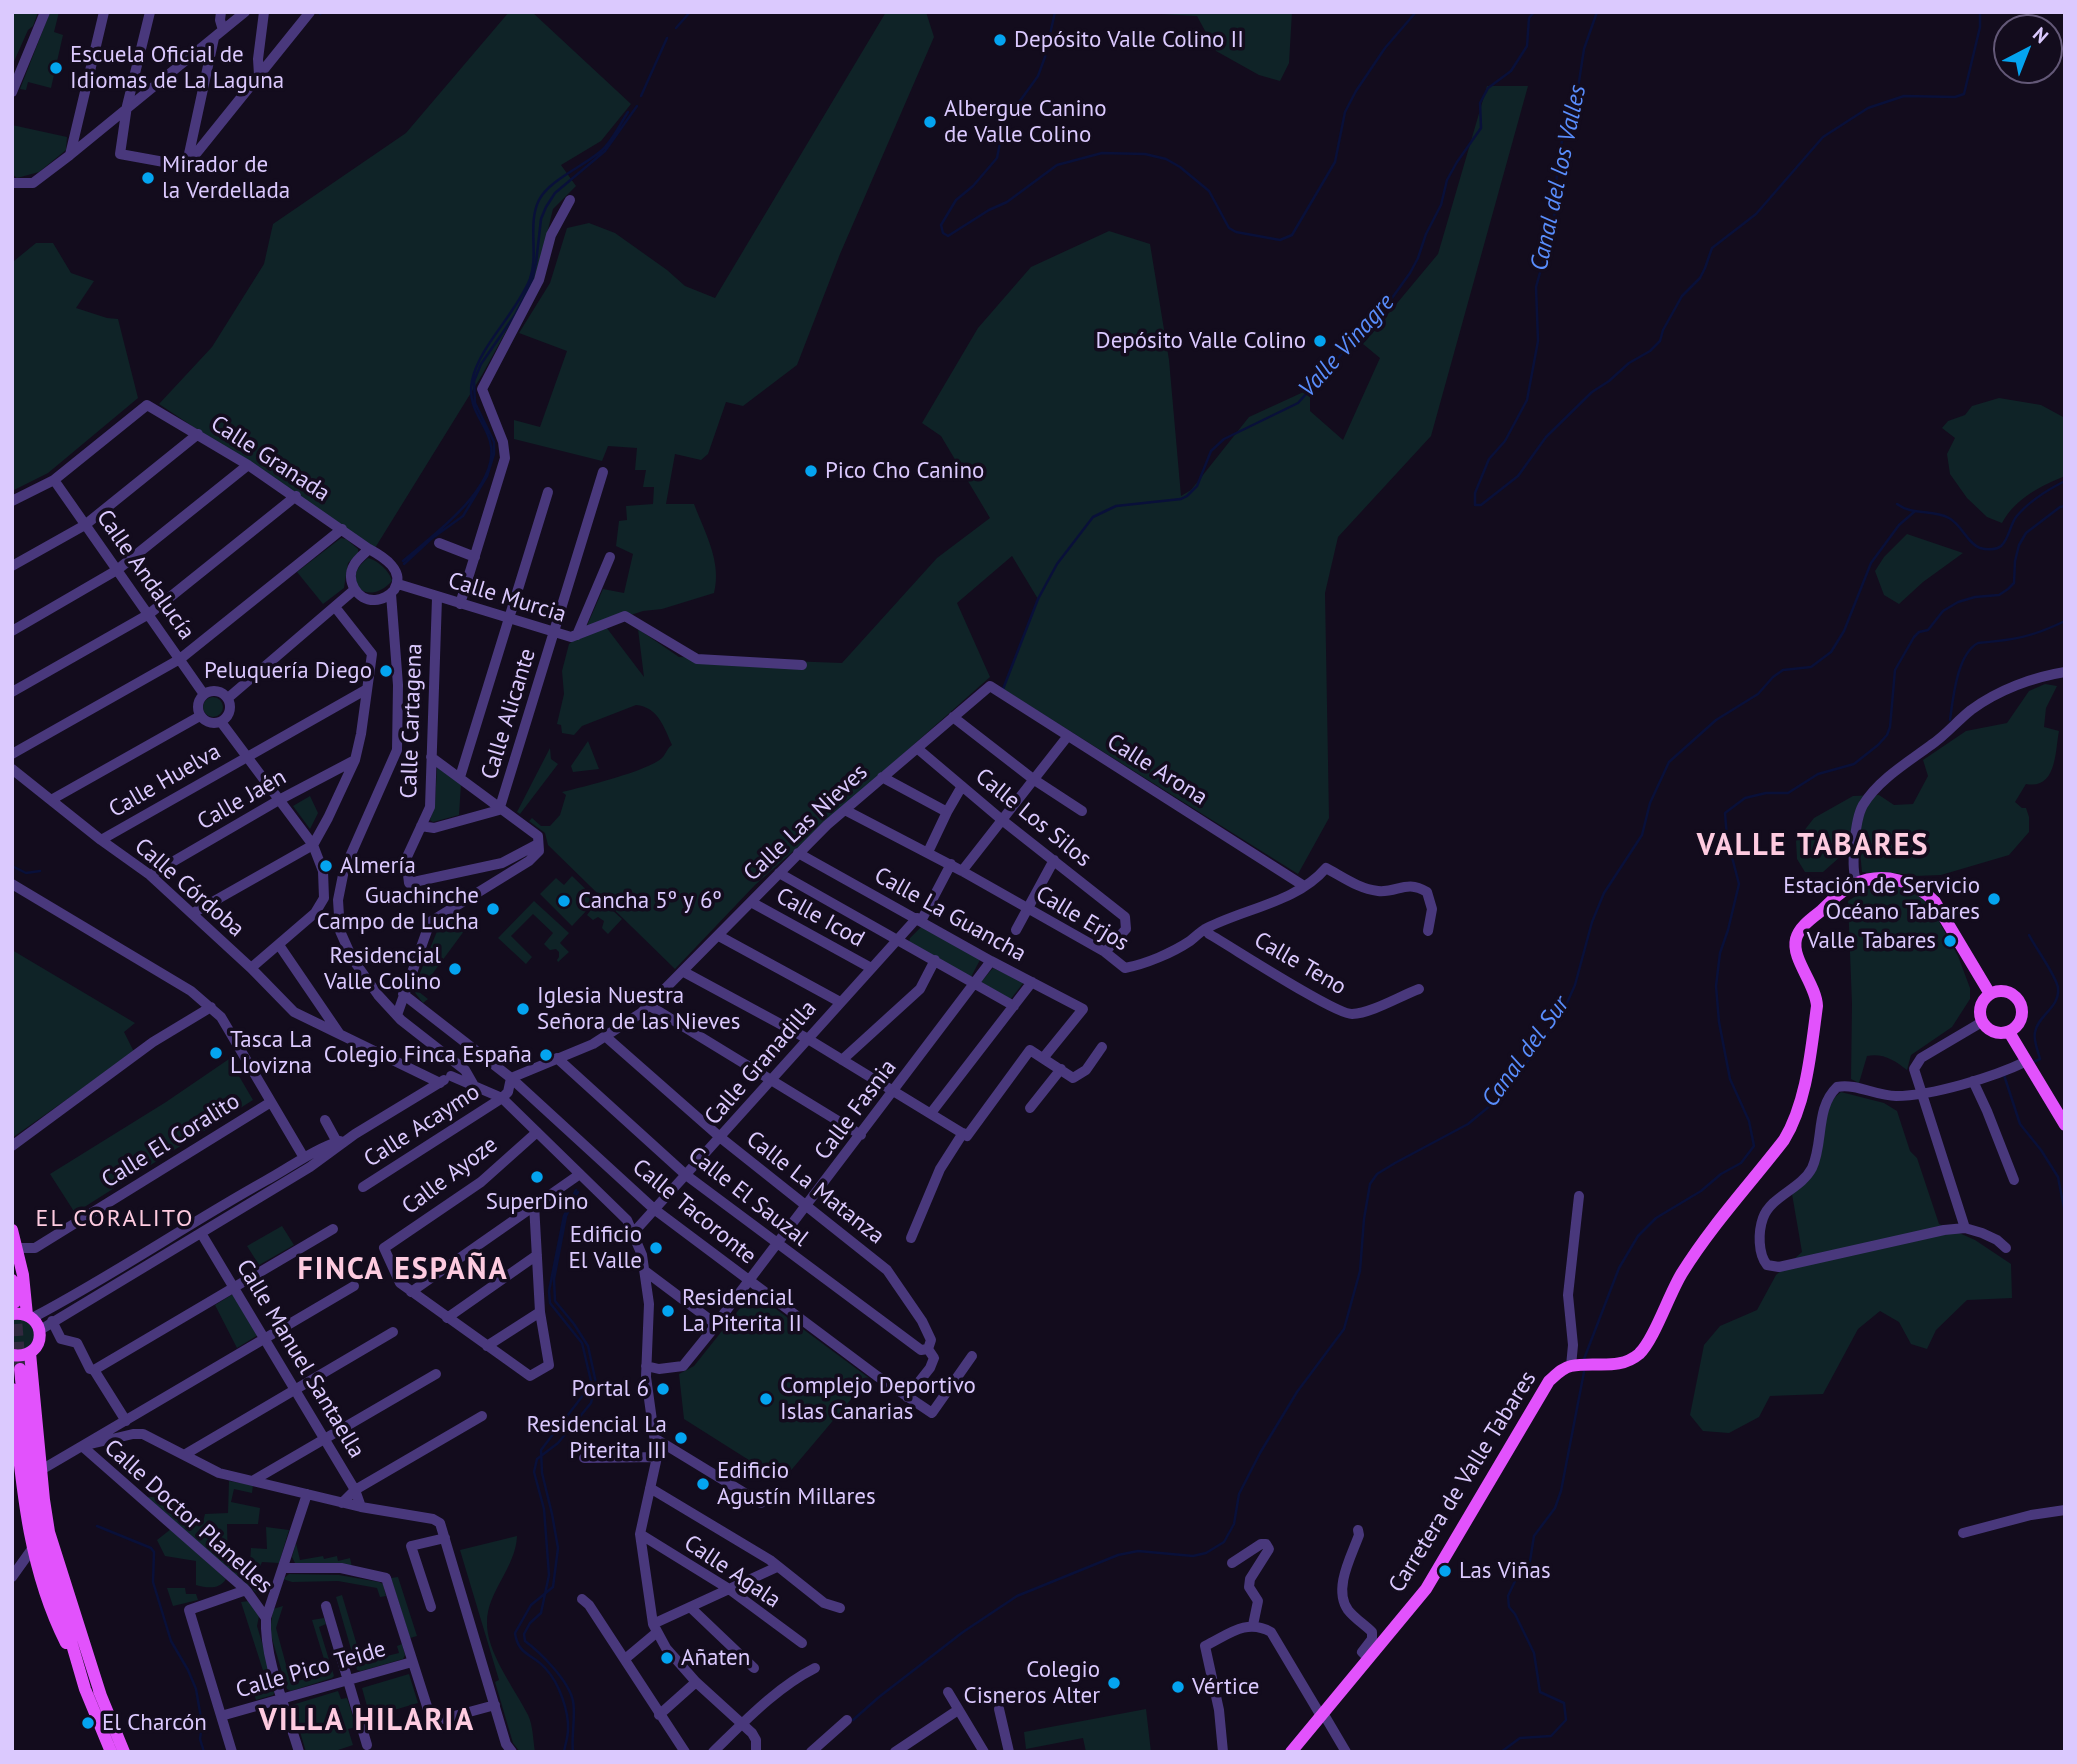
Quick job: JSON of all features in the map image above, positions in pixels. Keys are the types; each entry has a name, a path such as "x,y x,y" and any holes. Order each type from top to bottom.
{"main road":[{"path":"1857,883 1895,879 1913,884 1924,892 1947,920 1990,994"},
{"name":"Carretera de Valle Tabares","path":"1291,1752 1426,1589 1549,1381 1571,1366 1621,1364 1639,1354 1647,1344 1668,1297 1694,1255 1789,1132 1800,1105 1817,1006 1814,990 1796,951 1796,941 1806,923 1857,883"},
{"path":"2008,992 2020,1002 2022,1017 2017,1026 2009,1032 1995,1032 1982,1022 1980,1008 1990,994 2008,992"},
{"path":"2009,1032 2065,1125"},
{"path":"12,1230 18,1248 29,1316"},
{"path":"12,1280 14,1308 29,1316 40,1330 37,1345 30,1353 25,1356 12,1355"},
{"path":"30,1353 44,1500 55,1556 101,1696"},
{"path":"20,1369 38,1528 85,1689"},
{"path":"12,1389 23,1499 32,1549 59,1629 111,1752"},
{"path":"66,1619 87,1660 124,1752"}],"street":[{"path":"12,92 44,12"},
{"path":"70,155 104,12"},
{"path":"150,12 127,106 120,154 187,166"},
{"path":"222,12 220,20 223,30"},
{"path":"12,183 33,183 245,12"},
{"path":"259,75 258,59 264,12"},
{"path":"187,166 310,12"},
{"path":"187,166 214,37"},
{"path":"197,51 208,65"},
{"path":"78,125 94,134"},
{"path":"460,604 505,458 503,442 482,389 539,281 551,235 570,200"},
{"name":"Calle Granada","path":"54,480 147,405 296,496 369,549"},
{"path":"12,566 85,525 198,434"},
{"path":"12,631 117,570 248,465"},
{"name":"Calle Alicante","path":"500,807 603,472"},
{"path":"12,500 54,480"},
{"name":"Calle Andalucía","path":"54,480 203,693"},
{"path":"460,777 548,492"},
{"path":"12,692 149,614 296,496"},
{"path":"12,754 180,659 342,529"},
{"path":"439,543 475,557"},
{"path":"369,549 389,562 397,573 398,584 391,594 376,601 363,598 354,590 351,582 352,566 369,549"},
{"path":"578,635 611,557"},
{"name":"Calle Murcia","path":"398,584 571,638 625,616 697,659 802,665"},
{"path":"228,698 354,590"},
{"path":"391,594 398,685 397,750 344,870 338,900 340,930 352,958 383,1000 397,1015 465,1070 473,1084"},
{"name":"Calle Cartagena","path":"437,598 430,807 406,859 409,884 502,863 538,844"},
{"path":"192,913 313,845 328,818 355,760 372,654 335,607"},
{"path":"1857,883 1854,870 1858,819 1860,810 1871,794 1974,708 2034,677 2065,672"},
{"name":"Calle Las Nieves","path":"512,1078 605,1037 650,1006 798,853 990,686"},
{"name":"Calle Arona","path":"990,686 1304,886"},
{"path":"248,756 367,689"},
{"path":"217,690 228,698 230,712 221,722 213,724 200,716 197,702 203,693 217,690"},
{"path":"51,800 200,716"},
{"path":"953,717 1033,779 1082,811"},
{"path":"221,722 313,845 323,871 324,898 315,913 251,968"},
{"path":"962,871 1067,737"},
{"name":"Calle Los Silos","path":"918,749 1002,820 1125,917 1126,929 1105,952"},
{"name":"Calle Huelva","path":"101,840 248,756"},
{"path":"397,1015 430,922 529,861 539,851 538,836 431,757"},
{"name":"Calle Jaén","path":"150,875 279,800 355,760"},
{"name":"Calle Córdoba","path":"12,769 150,875 251,968 294,1012 440,1083"},
{"path":"883,777 947,812"},
{"path":"928,852 962,786"},
{"path":"421,826 434,828 499,810 500,807"},
{"name":"Calle Erjos","path":"845,810 951,864 1105,952 1125,968 1138,966 1187,943 1205,929 1290,895 1317,879 1326,868 1361,887 1381,892 1405,885 1420,887 1432,901 1428,931"},
{"name":"Calle La Guancha","path":"798,853 1083,1009 1044,1057"},
{"path":"1016,930 1054,860"},
{"name":"Calle Granadilla","path":"634,1232 897,939 919,920 951,864"},
{"path":"779,873 1014,1006"},
{"path":"12,884 191,991 211,1007 221,1017 305,1161"},
{"name":"Calle Icod","path":"751,902 871,968"},
{"name":"Calle Teno","path":"1205,929 1209,934 1300,988 1349,1014 1365,1012 1419,989"},
{"path":"719,936 841,1002"},
{"path":"279,945 339,1034"},
{"path":"842,1060 920,989 935,960"},
{"name":"Calle Fasnia","path":"646,1366 666,1369 683,1366 713,1329 713,1322 719,1320 749,1282 991,961"},
{"path":"684,972 808,1040 965,1135"},
{"path":"931,1113 1032,982"},
{"path":"383,1000 392,1002 403,994"},
{"name":"Calle Tacoronte","path":"403,994 512,1078 654,1209 749,1282 932,1413 972,1356"},
{"path":"650,1006 861,1135"},
{"path":"12,1146 153,1042 211,1007"},
{"path":"1965,1228 1915,1074 1917,1060 1982,1022"},
{"name":"Calle La Matanza","path":"605,1037 721,1138 887,1270 922,1321 931,1340 928,1349 934,1358 930,1368 907,1397"},
{"path":"911,1238 940,1169 1030,1050 1073,1078 1086,1070 1102,1047"},
{"path":"445,1054 456,1069 452,1075"},
{"path":"40,1330 201,1233 305,1161 484,1058"},
{"name":"Calle El Sauzal","path":"557,1058 686,1175 921,1350 928,1349"},
{"path":"2006,1248 1990,1236 1965,1228 1931,1231 1883,1245 1779,1267 1767,1265 1760,1254 1761,1227 1765,1215 1811,1169 1820,1142 1823,1112 1837,1087 1847,1085 1885,1096 1922,1094 1973,1081 2027,1061"},
{"path":"1030,1108 1061,1069"},
{"path":"452,1075 502,1098 626,1220 634,1232 642,1255 649,1304 646,1366 657,1457 640,1534 654,1628 666,1648 696,1682 743,1723 756,1740 756,1752"},
{"path":"502,1098 508,1091 512,1078"},
{"path":"1973,1081 2014,1180"},
{"name":"Calle Acaymo","path":"363,1187 502,1098"},
{"name":"Calle El Coralito","path":"18,1248 35,1248 271,1102"},
{"path":"326,1120 337,1142"},
{"name":"Calle Ayoze","path":"411,1292 400,1283 384,1248 481,1182 537,1132"},
{"path":"29,1316 60,1303 337,1142 352,1136"},
{"path":"534,1204 540,1312 549,1365 530,1376 411,1292 534,1204 580,1174"},
{"path":"1571,1366 1573,1345 1568,1282 1579,1196"},
{"path":"94,1370 333,1229"},
{"name":"Calle Manuel Santaella","path":"201,1233 326,1440 355,1490 360,1507"},
{"path":"447,1318 537,1255"},
{"path":"645,1271 713,1322"},
{"path":"41,1470 354,1286"},
{"path":"487,1346 540,1312"},
{"path":"52,1321 61,1339 77,1343 90,1369 94,1370 126,1421"},
{"path":"184,1455 393,1332"},
{"path":"254,1480 436,1374"},
{"path":"342,1503 355,1490 482,1416"},
{"path":"82,1446 143,1434 219,1473 360,1507 433,1519 440,1523 506,1744 512,1752"},
{"path":"656,1438 761,1503"},
{"name":"Calle Doctor Planelles","path":"82,1446 246,1590 266,1618"},
{"path":"584,1458 657,1457"},
{"path":"650,1488 777,1567 824,1603 840,1608"},
{"path":"299,1752 269,1652 266,1618 307,1494"},
{"path":"1963,1533 2009,1520 2065,1510"},
{"path":"1358,1530 1359,1535 1341,1595 1348,1609 1372,1632 1372,1639 1362,1652 1368,1658"},
{"name":"Calle Agala","path":"640,1534 729,1589 802,1643"},
{"path":"430,1606 411,1546 445,1538"},
{"path":"1232,1563 1261,1544 1266,1544 1269,1549 1250,1579 1249,1587 1258,1601 1253,1625"},
{"path":"12,1577 32,1549"},
{"path":"625,1659 654,1628 690,1607 777,1567"},
{"path":"284,1568 341,1569 386,1578 432,1722 495,1706"},
{"path":"232,1752 189,1610 246,1590"},
{"path":"582,1599 589,1605 685,1752"},
{"path":"326,1606 367,1745"},
{"path":"690,1607 754,1668"},
{"path":"1223,1752 1219,1710 1205,1646 1248,1625 1271,1632 1346,1752"},
{"name":"Calle Pico Teide","path":"222,1716 412,1662"},
{"path":"713,1752 743,1723 800,1676 816,1668"},
{"path":"659,1715 696,1682"},
{"path":"948,1692 984,1752"},
{"path":"999,1709 1009,1752"},
{"path":"895,1752 958,1710"},
{"path":"811,1752 846,1720"}],"green space":[{"path":"12,12 38,12 12,66"},
{"path":"50,12 59,12 54,32 63,35 51,88 28,82 26,90 20,89"},
{"path":"509,12 532,12 631,104 601,141 561,165 576,186 553,209 537,275 482,375 375,548 159,404 212,347 264,264 273,224 406,133"},
{"path":"886,12 926,12 934,37 840,254 797,365 743,406 726,402 708,454 701,460 675,454 666,504 694,504 714,559 714,593 662,609 643,611 585,630 603,589 624,593 633,554 616,546 619,521 627,520 626,506 653,504 654,487 643,487 646,470 635,470 637,448 608,446 602,461 514,439 514,420 540,427 567,351 519,333 550,283 567,228 589,223 615,233 685,286 715,298"},
{"path":"1161,12 1292,12 1289,63 1280,81 1259,75 1216,51 1197,16"},
{"path":"1487,86 1528,86 1431,436 1338,537 1325,593 1329,818 1298,874 1003,689 1038,599 1012,556 957,603 990,677 755,885 675,969 548,845 545,833 529,821 532,818 541,826 550,826 560,815 566,795 562,792 615,778 655,763 672,745 655,714 636,705 582,726 574,735 562,733 561,725 557,724 564,694 562,671 569,644 574,640 606,627 644,677 638,629 679,657 842,663 937,558 990,518 941,436 922,423 978,328 1031,267 1109,231 1150,244 1169,360 1181,496 1191,490 1249,417 1310,389 1310,411 1343,440 1380,358 1363,344 1438,254"},
{"path":"12,125 67,137 66,150 39,172 17,178 12,174"},
{"path":"36,243 53,243 71,273 94,281 76,308 118,319 138,398 48,473 12,491 12,269 14,261"},
{"path":"1999,398 2041,405 2065,418 2065,476 2029,494 2007,514 2002,523 1987,517 1967,498 1950,474 1947,454 1955,438 1942,428 1948,421 1965,415 1972,406"},
{"path":"1907,534 1963,553 1923,582 1899,604 1884,595 1875,571 1884,557"},
{"path":"341,538 358,549 358,553 348,563 344,588 323,604 297,572"},
{"path":"368,558 383,566 389,573 392,581 383,589 366,592 359,588 356,582 359,566"},
{"path":"2045,684 2057,686 2046,708 2044,727 2059,731 2055,758 2044,781 2026,784 2015,802 2026,808 2029,832 2009,855 1941,875 1915,876 1862,872 1860,852 1850,848 1823,872 1805,872 1797,859 1796,841 1814,818 1853,796 1879,795 1894,805 1913,804 1928,776 1923,760 1966,731 2007,723 2029,691"},
{"path":"213,697 220,700 223,707 220,714 213,717 206,714 203,707 206,700"},
{"path":"588,741 599,769 573,772 571,766"},
{"path":"550,748 551,759 558,764 520,814 517,812"},
{"path":"437,767 461,784 459,815 433,822 430,820 435,804"},
{"path":"310,796 318,813 310,829 293,806"},
{"path":"572,876 599,902 601,900 622,919 608,934 602,928 604,921 598,917 593,920 587,915 590,911 588,909 572,926 540,894 556,878 564,885"},
{"path":"1889,883 1922,895 1931,907 1958,956 1970,988 1970,999 1952,1027 1911,1055 1907,1070 1888,1058 1867,1056 1859,1083 1851,1079 1852,1004 1848,901 1867,889"},
{"path":"534,901 569,933 560,943 569,952 558,962 559,952 556,949 550,950 544,944 553,933 533,914 511,936 532,957 526,964 498,938"},
{"path":"459,911 470,923 419,992 428,999 423,1003 413,990 440,924"},
{"path":"922,926 981,958 971,977 909,942"},
{"path":"12,950 135,1023 124,1032 134,1052 12,1138"},
{"path":"993,968 1024,982 1010,1000 981,982"},
{"path":"229,1059 253,1100 75,1213 50,1174 166,1102"},
{"path":"1841,1092 1884,1103 1897,1111 1910,1151 1917,1158 1939,1224 1975,1240 2011,1264 2012,1298 1967,1300 1936,1330 1927,1349 1911,1344 1899,1322 1880,1311 1858,1329 1823,1394 1770,1396 1759,1417 1729,1433 1703,1431 1690,1415 1704,1345 1720,1326 1757,1310 1776,1275 1802,1252 1792,1194 1817,1164 1829,1107"},
{"path":"282,1226 294,1245 259,1265 247,1246"},
{"name":"Complejo Deportivo Islas Canarias","path":"753,1292 869,1378 782,1481 684,1419 679,1374 694,1366"},
{"path":"233,1294 258,1335 237,1348 215,1305"},
{"path":"12,1319 27,1320 36,1334 29,1349 12,1351"},
{"path":"229,1481 253,1485 252,1493 234,1489 231,1502 260,1508 258,1524 227,1524 228,1562 250,1563 251,1548 267,1549 266,1527 289,1530 279,1563 262,1562 257,1574 270,1579 265,1593 259,1595 145,1498 154,1497 188,1504 192,1519 203,1522 205,1514 228,1513"},
{"path":"171,1529 226,1579 223,1583 212,1587 196,1585 196,1561 165,1556 157,1540"},
{"path":"517,1536 512,1558 488,1611 488,1634 496,1658 530,1719 535,1752 520,1752 513,1743 495,1682 499,1680 460,1550"},
{"path":"296,1543 300,1560 337,1556 338,1561 350,1558 352,1567 295,1563 292,1557"},
{"path":"289,1574 339,1575 379,1582 383,1584 386,1596 380,1597 377,1588 338,1581 292,1582 283,1579"},
{"path":"398,1577 417,1636 410,1638 391,1578"},
{"path":"167,1588 185,1588 186,1594 196,1594 198,1600 173,1606"},
{"path":"342,1595 362,1662 399,1653 397,1646 402,1644 405,1655 403,1659 357,1670 336,1597"},
{"path":"249,1601 259,1616 257,1626 276,1690 273,1695 256,1700 253,1691 268,1686 241,1602"},
{"path":"283,1606 276,1628 291,1683 328,1672 312,1620 324,1618 326,1624 319,1627 334,1676 332,1678 291,1691 287,1689 270,1632 273,1609"},
{"path":"409,1674 418,1703 370,1717 362,1688"},
{"path":"338,1691 341,1699 347,1698 356,1727 348,1729 353,1745 332,1752 306,1752 292,1705"},
{"path":"1146,1709 1151,1752 1086,1752 1083,1738 1026,1749 1024,1732"}],"waterway":[{"path":"676,28 690,12"},
{"name":"Canal del los Valles","path":"1055,12 1038,76 1004,123 997,158 973,186 956,200 941,225 943,233 948,236 1007,202 1057,165 1102,153 1145,154 1166,159 1209,191 1229,228 1236,232 1280,240 1292,235 1335,162 1345,112 1356,91 1385,48 1416,12"},
{"name":"Valle Vinagre","path":"1003,689 1038,599 1057,564 1093,517 1116,506 1181,499 1187,496 1197,486 1211,451 1224,439 1298,403 1392,298 1418,258 1426,234 1441,205 1447,180 1481,128 1480,103 1488,88 1511,71 1527,46 1529,18 1534,12"},
{"name":"Canal del los Valles","path":"1597,12 1584,49 1576,101 1568,118 1558,157 1554,222 1536,287 1538,341 1527,400 1505,441 1489,459 1475,493 1475,505 1481,505 1518,476 1546,437 1592,392 1660,341 1663,330 1682,296 1700,278 1712,248 1756,214 1823,137 1868,108 1904,96 1955,97 1964,94 1980,27 1980,12"},
{"path":"641,96 667,38"},
{"path":"404,564 431,539 463,516 487,476 494,454 494,442 475,403 474,381 481,364 515,315 532,281 541,219 546,207 555,193 605,151 637,106"},
{"path":"403,561 447,524 476,492 486,475 491,458 490,441 474,406 472,381 482,355 530,279 534,259 534,219 539,200 551,186 605,147 628,112"},
{"path":"1897,504 1909,510 1943,515 1957,525 1975,546 1994,549 2004,543 2014,520 2027,506 2065,481"},
{"name":"Valle Tabares","path":"1584,1359 1619,1268 1638,1236 1656,1218 1741,1163 1754,1146 1749,1121 1730,1079 1719,1022 1716,986 1720,953 1739,884 1727,838 1725,813 1745,798 1766,793 1788,793 1818,774 1854,764 1878,745 1890,727 1895,670 1914,637 1919,632 1928,630 1943,611 1958,602 1999,595 2008,589 2014,583 2015,561 2019,545 2026,533 2065,506"},
{"name":"Canal del Sur","path":"853,1720 963,1632 1017,1596 1118,1555 1138,1551 1193,1556 1206,1553 1224,1542 1234,1524 1239,1494 1260,1453 1297,1392 1344,1329 1360,1271 1370,1184 1377,1174 1468,1124 1497,1100 1535,1052 1566,1005 1604,893 1642,835 1650,803 1669,762 1716,720 1758,694 1783,670 1811,667 1831,652 1844,631 1871,563 1899,525 1914,512"},
{"path":"1950,720 1957,677 1971,649 1978,643 2013,639 2043,631 2065,621"},
{"path":"12,866 26,873 40,871"},
{"path":"2029,935 2058,988 2056,1001 2035,1032 2040,1059 2031,1063"},
{"path":"2006,1074 2004,1075 2020,1124 2058,1177 2065,1213"},
{"path":"564,1752 568,1722 559,1689 546,1669 519,1646 515,1633 531,1605 553,1587 558,1548 542,1473 541,1450 591,1381 582,1343 550,1303 549,1291 564,1216 576,1190"},
{"path":"573,1752 574,1707 570,1693 554,1668 525,1641 524,1634 530,1623 541,1613 549,1575 544,1509 534,1472 537,1459 558,1443 591,1403 596,1383 588,1346 555,1301 554,1279 566,1216 578,1192"},
{"name":"Valle Tabares","path":"1501,1752 1520,1738 1551,1736 1566,1720 1564,1703 1540,1692 1534,1653 1509,1607 1508,1596 1516,1579 1530,1561 1534,1536 1555,1508 1561,1491 1584,1372"},
{"path":"97,1526 151,1548 154,1552 153,1582 171,1641 196,1689 202,1724 200,1739 204,1752"}],"tunnel":[{"path":"15,1306 20,1369"}],"place":[{"name":"Depósito Valle Colino II","path":"1000,40"},
{"name":"Escuela Oficial de Idiomas de La Laguna","path":"56,68"},
{"name":"Albergue Canino de Valle Colino","path":"930,122"},
{"name":"Mirador de la Verdellada","path":"148,178"},
{"name":"Depósito Valle Colino","path":"1320,341"},
{"name":"Pico Cho Canino","path":"811,471"},
{"name":"Peluquería Diego","path":"386,671"},
{"name":"Almería","path":"326,866"},
{"name":"Estación de Servicio Océano Tabares","path":"1994,899"},
{"name":"Cancha 5º y 6º","path":"564,901"},
{"name":"Guachinche Campo de Lucha","path":"493,909"},
{"name":"Valle Tabares","path":"1950,941"},
{"name":"Residencial Valle Colino","path":"455,969"},
{"name":"Iglesia Nuestra Señora de las Nieves","path":"523,1009"},
{"name":"Tasca La Llovizna","path":"216,1053"},
{"name":"Colegio Finca España","path":"546,1055"},
{"name":"SuperDino","path":"537,1177"},
{"name":"Edificio El Valle","path":"656,1248"},
{"name":"Residencial La Piterita II","path":"668,1311"},
{"name":"Portal 6","path":"663,1389"},
{"name":"Complejo Deportivo Islas Canarias","path":"766,1399"},
{"name":"Residencial La Piterita III","path":"681,1438"},
{"name":"Edificio Agustín Millares","path":"703,1484"},
{"name":"Las Viñas","path":"1445,1571"},
{"name":"Añaten","path":"667,1658"},
{"name":"Colegio Cisneros Alter","path":"1114,1683"},
{"name":"Vértice","path":"1178,1687"},
{"name":"El Charcón","path":"88,1723"}],"district":[{"name":"VALLE TABARES","path":"1813,846"},
{"name":"EL CORALITO","path":"115,1219"},
{"name":"FINCA ESPAÑA","path":"403,1270"},
{"name":"VILLA HILARIA","path":"367,1721"}]}
